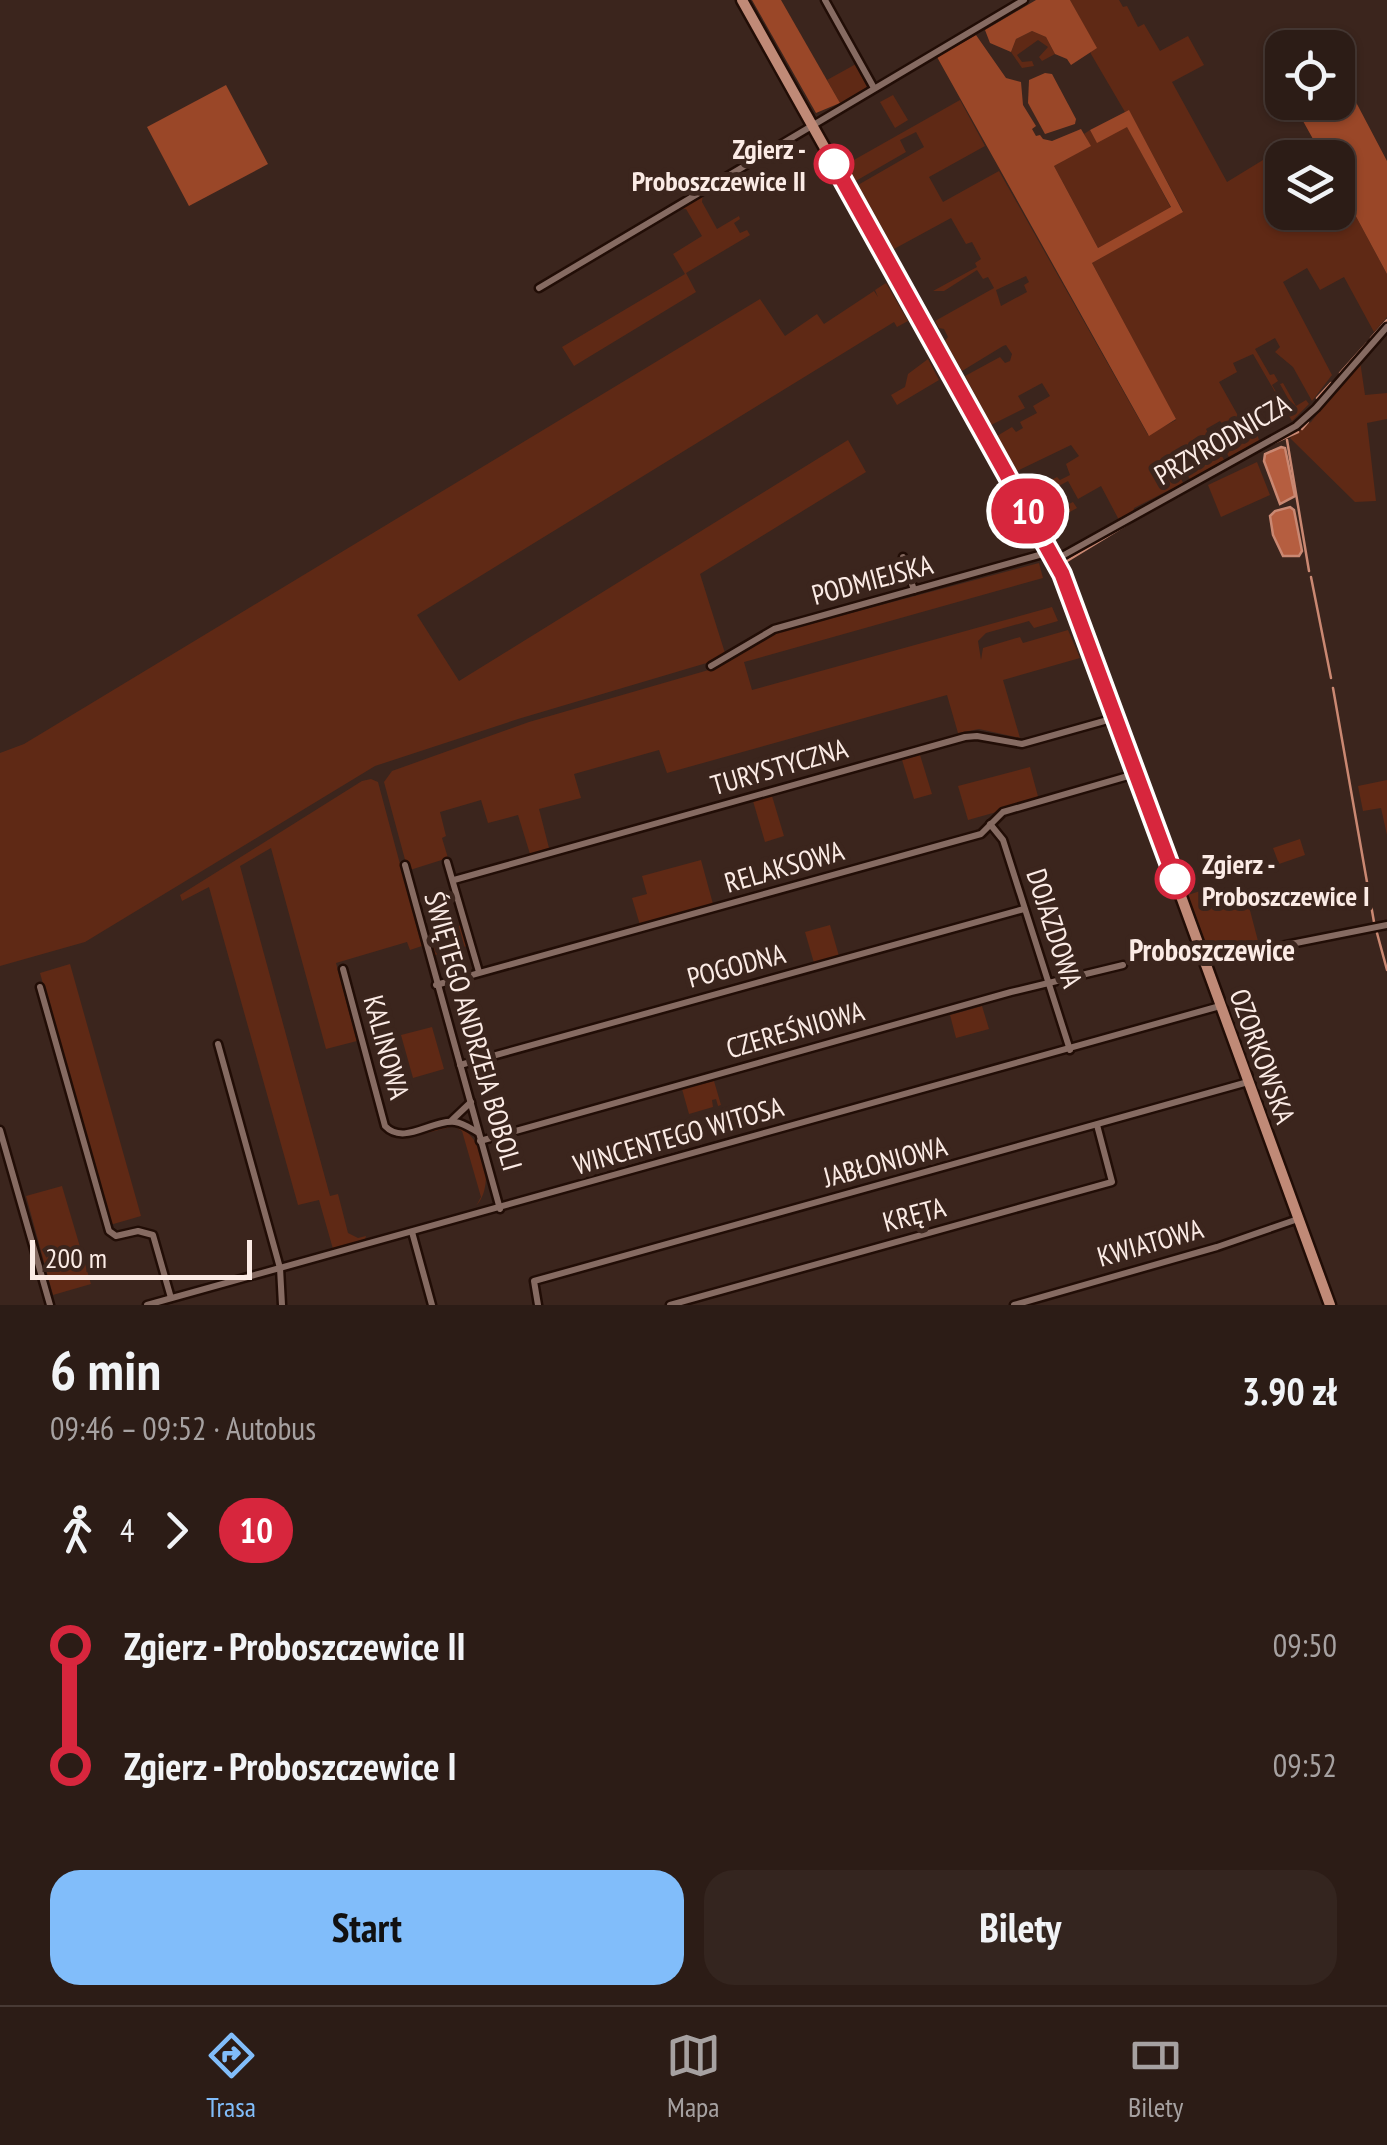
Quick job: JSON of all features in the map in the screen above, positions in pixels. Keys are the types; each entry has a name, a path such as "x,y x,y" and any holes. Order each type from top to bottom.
{"main road":[{"name":"OZORKOWSKA","path":"742,0 1053,556 1082,621 1330,1305"}],"street":[{"path":"825,0 874,88"},
{"path":"539,288 1024,0"},
{"name":"PRZYRODNICZA","path":"1053,556 1296,426 1387,327"},
{"name":"PODMIEJSKA","path":"711,666 774,629 1053,556"},
{"path":"904,557 914,590"},
{"name":"TURYSTYCZNA","path":"454,880 965,737 1022,744 1116,717"},
{"name":"RELAKSOWA","path":"436,985 981,834 1003,812 1137,774"},
{"name":"DOJAZDOWA","path":"990,824 1003,840 1070,1050"},
{"path":"448,862 479,972"},
{"name":"ŚWIĘTEGO ANDRZEJA BOBOLI","path":"404,865 500,1209"},
{"name":"POGODNA","path":"460,1064 1024,909"},
{"path":"1204,962 1387,925"},
{"name":"CZEREŚNIOWA","path":"479,1137 1123,965"},
{"name":"KALINOWA","path":"343,969 385,1126 400,1134 451,1121"},
{"path":"40,987 109,1231 116,1236 138,1230 149,1232 155,1239 171,1298"},
{"name":"WINCENTEGO WITOSA","path":"147,1305 1220,1006"},
{"path":"218,1044 280,1268 282,1305"},
{"name":"JABŁONIOWA","path":"538,1305 534,1280 1248,1082"},
{"path":"470,1102 451,1121 479,1137"},
{"name":"KRĘTA","path":"670,1305 1112,1182 1098,1125"},
{"path":"0,1130 50,1305"},
{"name":"KWIATOWA","path":"1014,1305 1217,1247 1298,1219"},
{"path":"412,1232 432,1305"}],"shaded area":[{"path":"752,0 781,0 840,103 816,113"},
{"path":"1036,0 1070,0 1097,48 1071,65 1055,54 1046,37 1032,31 1016,39 1011,52 990,43 985,30"},
{"path":"1070,0 1119,0 1123,7 1127,6 1138,27 1144,24 1160,51 1188,36 1204,65 1172,82 1227,182 1265,159 1265,230 1355,230 1355,215 1387,274 1387,317 1374,332 1344,277 1320,290 1307,268 1283,282 1332,375 1312,401 1293,367 1275,352 1280,347 1275,338 1255,349 1278,381 1272,385 1290,416 1296,413 1280,384 1283,383 1296,406 1306,400 1309,404 1292,421 1253,354 1233,363 1237,372 1219,382 1241,421 1253,421 1259,440 1229,457 1216,435 1223,425 1220,421 1206,429 1209,435 1197,443 1206,458 1218,448 1224,460 1190,479 1183,469 1192,463 1187,453 1173,459 1183,483 1119,520 1101,486 1078,499 1068,481 1033,500 1029,492 1057,477 1060,480 1070,475 1066,464 1079,456 1071,445 1017,471 997,436 1012,427 1016,432 1023,428 1020,422 1037,413 1033,406 1050,396 1042,383 1018,396 1025,408 991,425 965,376 1000,357 1005,363 1010,361 1012,354 1003,346 962,371 945,341 948,337 944,329 935,321 994,288 988,277 983,279 977,270 944,291 933,291 977,267 975,263 981,259 972,242 966,244 951,218 894,249 858,185 924,147 916,132 900,140 906,152 854,182 845,165 960,100 985,146 929,177 943,202 999,171 1148,435 1176,420 1092,263 1183,211 1129,111 1125,112 1090,51 1096,48","holes":["1026,276 1029,282 1024,285 1027,292 1001,306 996,290"]},
{"path":"1032,31 1046,37 1055,54 1042,61 1039,57 1048,47 1038,40 1017,55 1022,62 1032,61 1034,66 1022,68 1011,52 1016,39"},
{"path":"976,35 1006,78 1021,82 1023,105 1036,126 1032,129 1036,136 1052,141 1081,129 1091,146 1054,166 1098,248 1171,207 1127,127 1097,143 1090,130 1129,110 1183,212 1092,263 1176,419 1149,436 937,57"},
{"path":"856,64 867,87 840,103 827,80"},
{"path":"1052,74 1076,119 1075,124 1045,134 1028,103 1029,80"},
{"path":"226,85 268,164 189,206 147,127"},
{"path":"893,95 908,120 895,128 880,102"},
{"path":"1355,100 1387,161 1387,274 1355,215 1355,140 1314,140 1302,120 1355,120"},
{"path":"1127,126 1171,208 1098,248 1054,166 1090,146 1084,134 1090,130 1097,142"},
{"path":"703,192 702,202 717,229 739,216 734,223 740,233 747,230 750,235 686,273 696,292 574,366 562,347 685,274 673,254 702,236 686,209 677,208"},
{"path":"886,283 908,321 897,327 894,322 417,615 459,681 848,440 866,472 700,574 725,653 710,662 375,766 85,942 0,966 0,753 24,744 760,299 785,336 817,314 824,324 874,291 878,297 875,290"},
{"path":"928,359 939,380 897,405 891,395 905,387 908,374"},
{"path":"1360,361 1365,395 1387,393 1387,419 1367,423 1376,501 1355,502 1290,438 1311,422"},
{"path":"1285,448 1295,496 1280,504 1264,461 1265,454"},
{"path":"1257,462 1270,495 1221,517 1208,485"},
{"path":"1052,502 1059,514 1073,502 1077,508 1046,525 1036,506"},
{"path":"1290,507 1294,510 1302,551 1299,556 1283,556 1273,535 1270,516"},
{"path":"1039,563 1043,578 744,662 752,690 1052,607 1058,621 1034,628 1029,621 986,633 978,641 981,660 983,648 1020,637 1023,643 1068,630 1080,658 1003,680 1020,738 979,729 958,733 947,695 667,773 659,750 574,774 581,798 539,809 549,848 530,854 518,815 488,823 481,800 440,812 448,858 410,870 429,934 462,925 467,946 435,955 430,952 384,782 392,771 529,722 712,669 776,633"},
{"path":"920,755 932,794 914,799 902,760"},
{"path":"1030,767 1039,800 968,820 958,786"},
{"path":"371,779 378,782 422,946 410,950 407,942 336,963 357,1041 326,1049 271,848 240,866 330,1196 338,1194 348,1233 358,1238 366,1236 365,1240 333,1249 319,1200 298,1205 209,887 182,901 180,895"},
{"path":"1387,780 1387,835 1381,808 1363,811 1358,786"},
{"path":"772,796 784,836 765,842 753,801"},
{"path":"1300,839 1305,855 1279,864 1273,848"},
{"path":"701,860 713,904 640,925 632,898 647,894 642,876"},
{"path":"1212,887 1225,905 1247,899 1258,941 1254,945 1209,953 1188,895"},
{"path":"830,925 839,956 814,963 805,932"},
{"path":"70,964 141,1216 110,1225 40,973"},
{"path":"982,1006 989,1029 956,1038 950,1015"},
{"path":"432,1027 444,1069 413,1078 401,1035"},
{"path":"714,1081 721,1105 712,1100 713,1107 689,1114 682,1089"},
{"path":"446,1125 453,1126 404,1139"},
{"path":"455,1127 469,1134 483,1157 486,1184 483,1196 476,1206 481,1197 462,1131"},
{"path":"62,1186 91,1284 53,1295 26,1196"}],"waterway":[{"path":"1371,338 1387,320"},
{"path":"1340,373 1367,343"},
{"path":"1317,398 1331,383"},
{"path":"1302,429 1308,422"},
{"path":"1271,444 1298,432"},
{"path":"1287,440 1309,571"},
{"path":"1178,496 1255,452"},
{"path":"1140,517 1172,499"},
{"path":"1067,561 1131,522"},
{"path":"1311,577 1331,678"},
{"path":"1333,688 1374,922"},
{"path":"1377,933 1387,970"}],"bus line":[{"name":"10","path":"834,164 1062,574 1175,879"}],"place":[{"name":"Zgierz - Proboszczewice II","path":"834,164"},
{"name":"Zgierz - Proboszczewice I","path":"1175,879"}],"district":[{"name":"Proboszczewice","path":"1212,949"}]}
